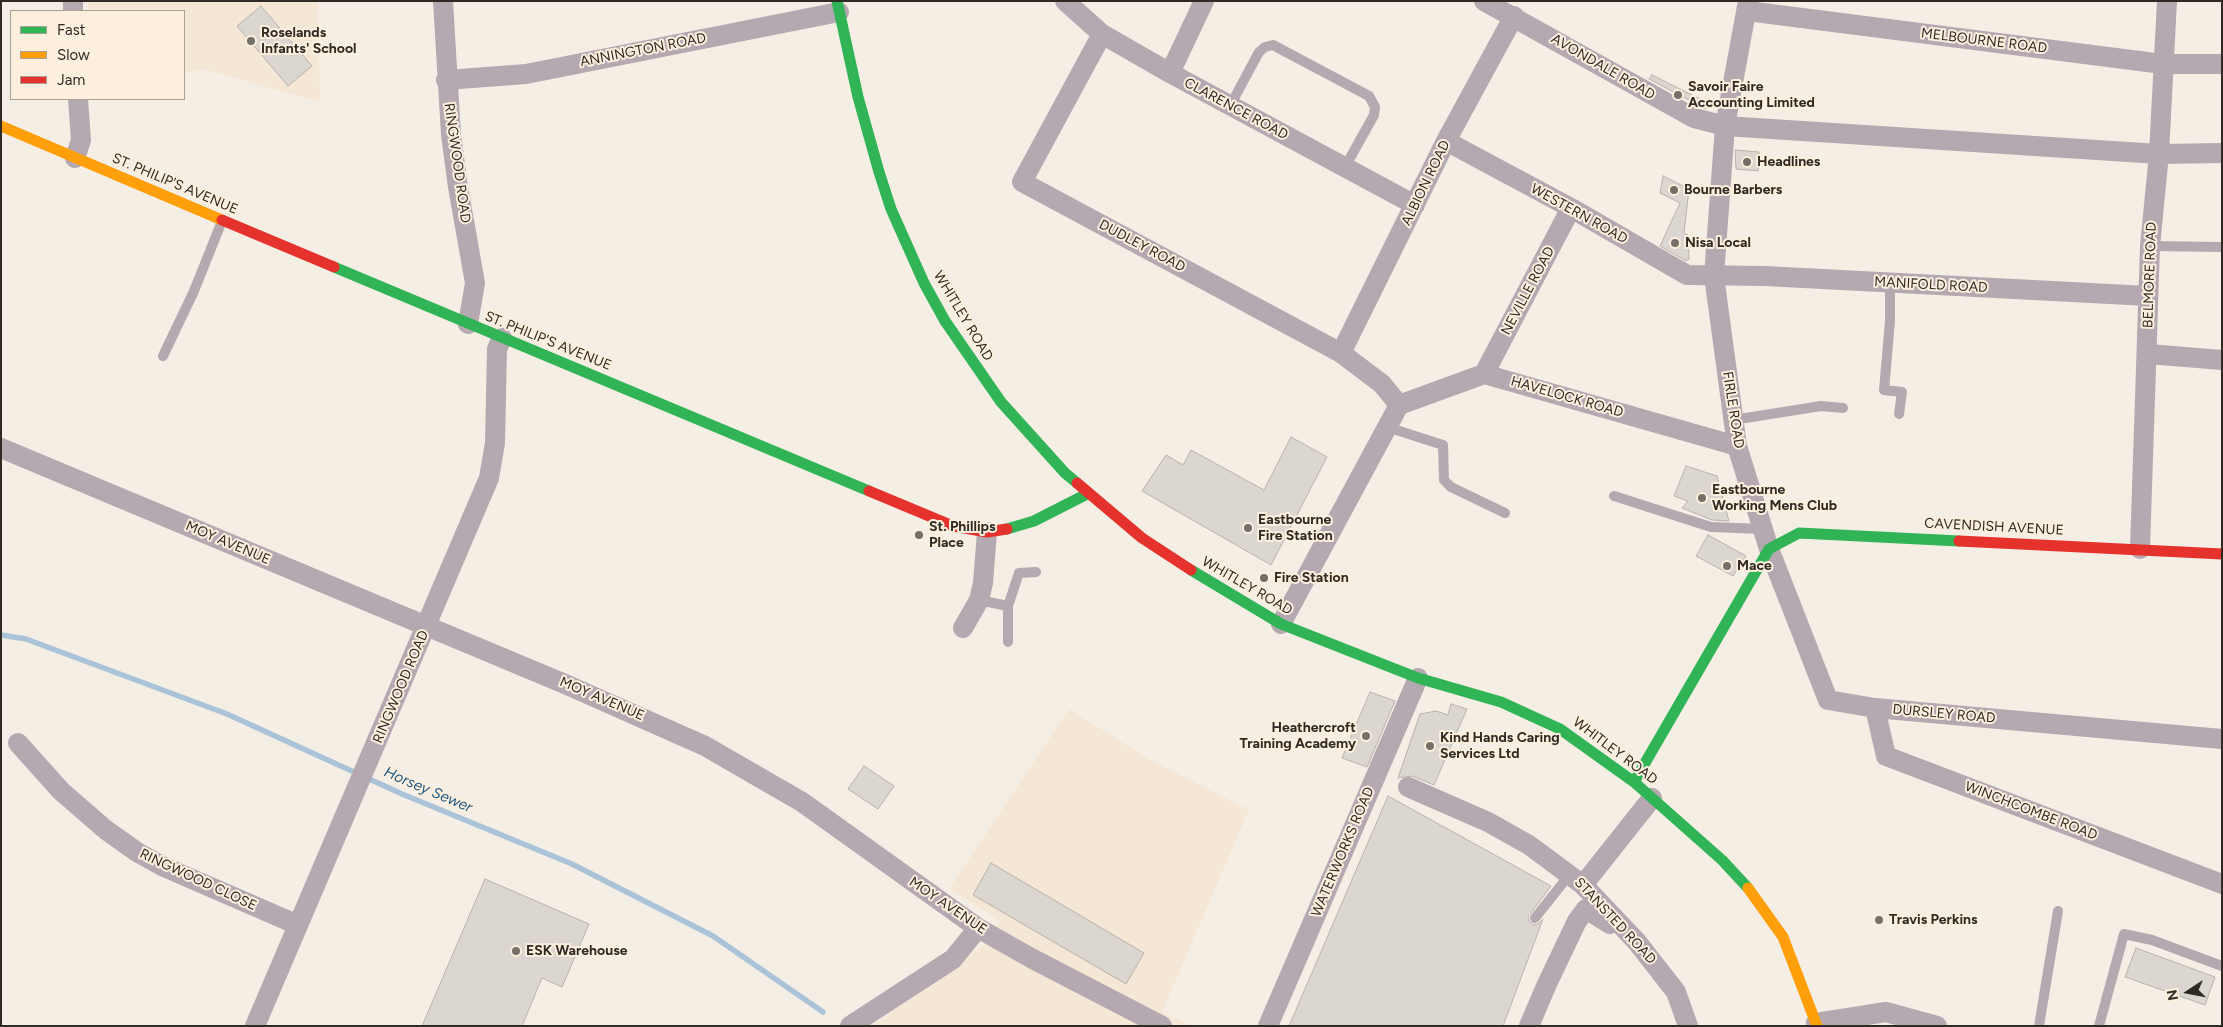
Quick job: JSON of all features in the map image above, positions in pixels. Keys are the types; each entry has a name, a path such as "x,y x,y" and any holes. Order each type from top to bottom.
{"street":[{"name":"RINGWOOD ROAD","path":"444,1 446,80 458,187 475,283 468,324"},
{"name":"CLARENCE ROAD","path":"1065,1 1102,34 1230,106 1415,205"},
{"path":"1170,73 1204,1"},
{"name":"AVONDALE ROAD","path":"1484,1 1694,118 1725,126"},
{"name":"BELMORE ROAD","path":"2140,549 2148,354 2150,246 2158,154 2167,1"},
{"name":"MELBOURNE ROAD","path":"1747,6 2163,64 2222,64"},
{"name":"FIRLE ROAD","path":"1747,6 1725,126 1714,276 1737,446 1770,549"},
{"name":"ANNINGTON ROAD","path":"446,80 526,74 838,7"},
{"name":"WHITLEY ROAD","path":"838,7 858,98 882,181 894,218 924,283 945,321 1001,402 1059,467 1088,494 1166,554 1211,584 1281,624 1418,678 1501,702 1560,728 1634,782 1722,860 1756,897 1783,937 1817,1025"},
{"name":"ALBION ROAD","path":"1341,353 1446,141 1514,16"},
{"name":"DUDLEY ROAD","path":"1102,34 1022,182 1341,353 1382,384 1399,405"},
{"path":"75,158 81,140 78,100"},
{"name":"ST. PHILIP'S AVENUE","path":"1,126 468,324 953,526 987,532 1009,528 1034,521 1088,494"},
{"path":"1725,126 2158,154 2222,153"},
{"name":"WESTERN ROAD","path":"1446,141 1571,208 1687,276 1714,276"},
{"name":"NEVILLE ROAD","path":"1484,374 1571,208"},
{"name":"MANIFOLD ROAD","path":"1714,276 1890,282 2148,296"},
{"name":"RINGWOOD ROAD","path":"255,1026 372,756 489,478 495,443 497,349 502,338"},
{"path":"2148,354 2222,360"},
{"path":"1281,624 1399,405 1484,374"},
{"name":"HAVELOCK ROAD","path":"1484,374 1737,446"},
{"name":"MOY AVENUE","path":"1,448 645,718 722,755 802,802 978,928 1048,967 1162,1026"},
{"path":"963,628 979,600 983,584 987,532"},
{"name":"CAVENDISH AVENUE","path":"1770,549 1799,533 2222,554"},
{"path":"1634,782 1770,549"},
{"name":"DURSLEY ROAD","path":"1770,549 1828,700 1875,708 2222,739"},
{"name":"WATERWORKS ROAD","path":"1268,1026 1418,678"},
{"name":"WINCHCOMBE ROAD","path":"1875,708 1886,756 2222,884"},
{"name":"RINGWOOD CLOSE","path":"18,743 61,791 106,830 137,852 162,866 298,925"},
{"name":"STANSTED ROAD","path":"1408,787 1488,822 1529,845 1577,879 1637,942 1676,992 1688,1026"},
{"path":"1577,879 1652,798"},
{"path":"1532,1025 1551,975 1577,921 1586,909 1637,942"},
{"path":"850,1026 953,959 978,928"},
{"path":"1817,1025 1886,1012 1937,1026"}],"lane":[{"path":"1230,106 1259,52 1265,47 1273,45 1369,96 1375,106 1374,115 1345,167"},
{"path":"163,356 194,291 222,220"},
{"path":"2150,246 2222,247"},
{"path":"1890,282 1890,321 1884,390 1902,392 1899,414"},
{"path":"1734,420 1821,406 1843,408"},
{"path":"1387,427 1443,445 1444,480 1451,487 1505,513"},
{"path":"1614,496 1711,527 1763,529"},
{"path":"1008,642 1008,606 1019,573 1036,572"},
{"path":"979,600 1008,606"},
{"path":"1535,918 1577,879"},
{"path":"2039,1026 2058,911"},
{"path":"2099,1026 2124,934 2152,940 2222,966"}],"shaded area":[{"name":"Roselands Infants' School","path":"88,1 318,1 320,102 206,70 185,72 185,10 88,10"},
{"path":"1069,709 1149,759 1249,810 1162,1012 1193,1026 872,1026 983,946 1000,921 949,889"}],"building":[{"path":"261,6 312,66 288,86 237,26"},
{"path":"1652,75 1708,103 1706,109 1649,79"},
{"name":"Headlines","path":"1735,150 1759,152 1758,171 1736,169"},
{"path":"1663,176 1689,189 1684,233 1688,235 1689,259 1686,261 1660,246 1680,203 1660,193"},
{"name":"Eastbourne Fire Station","path":"1291,437 1327,457 1271,565 1142,491 1166,455 1183,465 1191,450 1264,490"},
{"name":"Eastbourne Working Mens Club","path":"1686,466 1717,476 1729,521 1712,520 1682,508 1688,501 1674,496"},
{"name":"Mace","path":"1708,535 1746,556 1733,576 1696,556"},
{"name":"Heathercroft Training Academy","path":"1370,692 1395,701 1367,767 1342,758"},
{"name":"Kind Hands Caring Services Ltd","path":"1451,704 1467,709 1434,785 1412,776 1398,778 1420,714 1436,711 1448,715"},
{"path":"864,766 894,786 878,809 848,789"},
{"path":"1388,796 1551,886 1528,917 1529,921 1534,925 1543,919 1503,1026 1289,1026"},
{"path":"991,863 1144,953 1126,984 973,895"},
{"name":"ESK Warehouse","path":"485,879 589,924 562,987 542,978 522,1026 422,1026"},
{"path":"2136,948 2215,977 2205,1005 2125,977"}],"waterway":[{"name":"Horsey Sewer","path":"1,635 26,639 227,714 402,794 572,864 713,936 823,1012"}],"traffic: fast":[{"path":"837,1 858,97 879,172 891,209 924,283 945,321 1001,402 1065,473 1077,483"},
{"path":"334,267 869,491"},
{"path":"1007,529 1034,521 1087,494"},
{"path":"1634,782 1769,549 1799,533 1959,541"},
{"path":"1191,570 1281,624 1418,678 1501,702 1560,729 1634,782 1722,860 1748,888"}],"traffic: slow":[{"path":"1,126 222,220"},
{"path":"1748,888 1783,937 1817,1026"}],"traffic: jam":[{"path":"222,220 334,267"},
{"path":"1077,483 1142,538 1191,570"},
{"path":"869,491 953,526 987,532 1007,529"},
{"path":"1959,541 2222,554"}],"place":[{"name":"Roselands Infants' School","path":"251,41"},
{"name":"Savoir Faire Accounting Limited","path":"1678,95"},
{"name":"Headlines","path":"1747,162"},
{"name":"Bourne Barbers","path":"1674,190"},
{"name":"Nisa Local","path":"1675,243"},
{"name":"Eastbourne Working Mens Club","path":"1702,498"},
{"name":"Eastbourne Fire Station","path":"1248,528"},
{"name":"St. Phillips Place","path":"919,535"},
{"name":"Mace","path":"1727,566"},
{"name":"Fire Station","path":"1264,578"},
{"name":"Heathercroft Training Academy","path":"1366,736"},
{"name":"Kind Hands Caring Services Ltd","path":"1430,746"},
{"name":"Travis Perkins","path":"1879,920"},
{"name":"ESK Warehouse","path":"516,951"}]}
